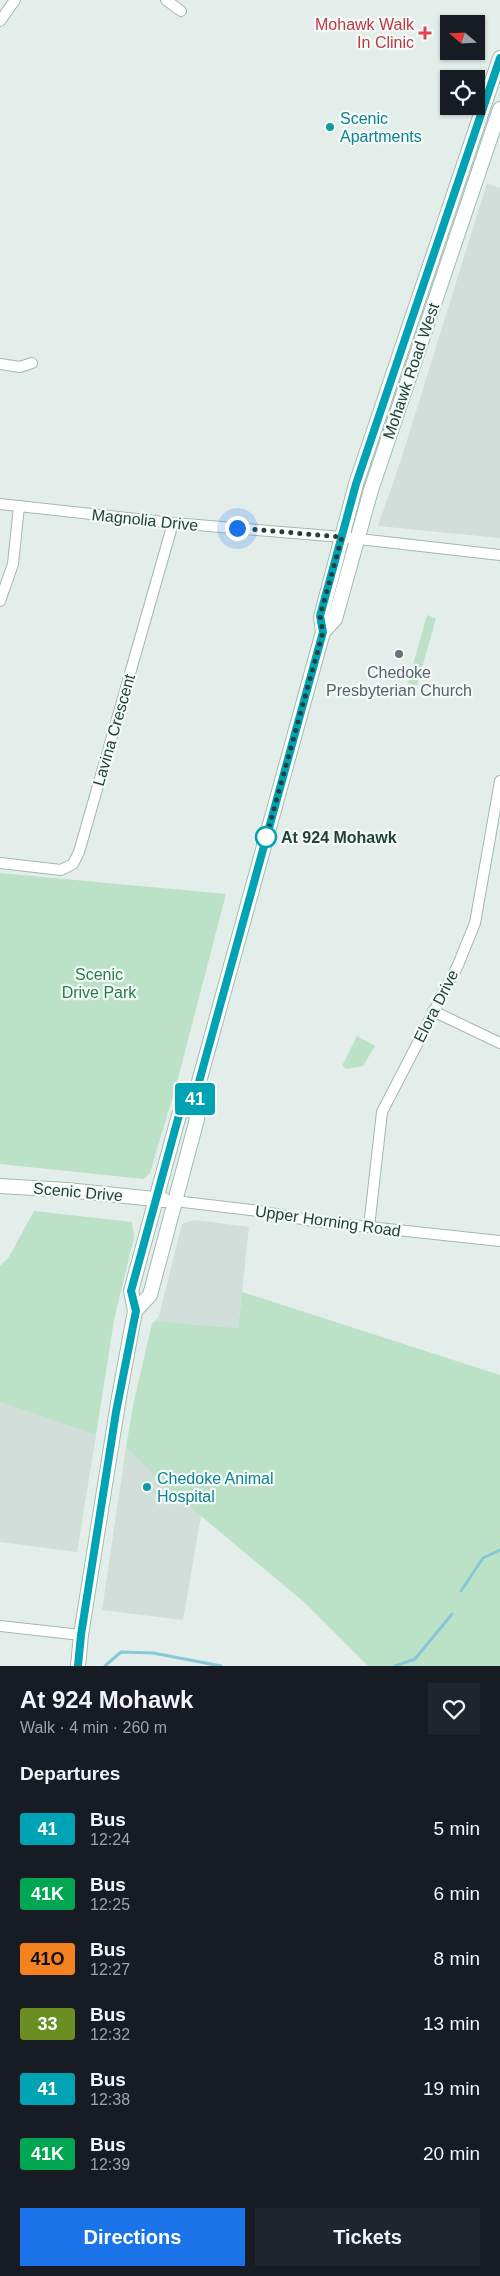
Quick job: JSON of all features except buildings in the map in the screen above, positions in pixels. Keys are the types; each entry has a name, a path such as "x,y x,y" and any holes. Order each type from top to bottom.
{"main road":[{"name":"Mohawk Road West","path":"136,1311 150,1295 197,1119 194,1100 323,632 320,616 356,484 500,58"},
{"name":"Mohawk Road West","path":"323,632 334,620 370,490 500,109"},
{"path":"450,204 459,233"},
{"name":"Mohawk Road West","path":"136,1311 131,1291 179,1115 194,1100"},
{"name":"Scenic Drive","path":"0,1186 67,1190 156,1199"},
{"name":"Upper Horning Road","path":"156,1199 175,1201"},
{"path":"78,1666 81,1635 117,1406 136,1311"}],"street":[{"path":"0,21 16,0"},
{"path":"166,0 181,12"},
{"path":"0,364 20,367 32,363"},
{"name":"Magnolia Drive","path":"0,504 174,523 342,537 500,555"},
{"path":"0,600 13,564 19,506"},
{"name":"Lavina Crescent","path":"0,863 61,870 73,864 174,523"},
{"name":"Elora Drive","path":"369,1228 382,1112 458,965 475,923 500,781"},
{"path":"433,1011 500,1043"},
{"name":"Upper Horning Road","path":"175,1201 369,1228 500,1241"},
{"path":"0,1626 81,1635"}],"shaded area":[{"path":"487,183 500,188 500,538 378,526 400,463"},
{"path":"195,1220 249,1227 238,1328 155,1321 159,1316 182,1224"},
{"path":"0,1402 96,1435 77,1552 0,1542"},
{"path":"126,1447 201,1516 183,1620 102,1610"}],"green space":[{"path":"427,615 436,619 417,685 408,683"},
{"name":"Scenic Drive Park","path":"0,873 226,894 177,1082 150,1173 144,1179 0,1164"},
{"path":"357,1036 375,1046 363,1066 347,1069 342,1066"},
{"path":"34,1211 132,1222 134,1237 114,1320 96,1435 0,1402 0,1266 9,1257"},
{"path":"242,1292 500,1375 500,1666 368,1666 305,1603 169,1489 126,1447 134,1401 152,1324 155,1321 238,1328"}],"waterway":[{"path":"461,1591 483,1558 500,1550"},
{"path":"395,1666 415,1659 452,1614"},
{"path":"105,1666 121,1652 153,1653 221,1666"}],"bus line":[{"name":"41","path":"78,1666 81,1635 111,1442 136,1311 131,1291 179,1115 194,1100 226,978 323,632 320,616 356,484 500,58"}],"place":[{"name":"Mohawk Walk In Clinic","path":"425,33"},
{"name":"Scenic Apartments","path":"330,127"},
{"name":"Chedoke Presbyterian Church","path":"399,654"},
{"name":"At 924 Mohawk","path":"266,837"},
{"name":"Chedoke Animal Hospital","path":"147,1487"}],"route":[{"path":"237,528 342,537 320,616 323,632 264,845 266,837"}]}
